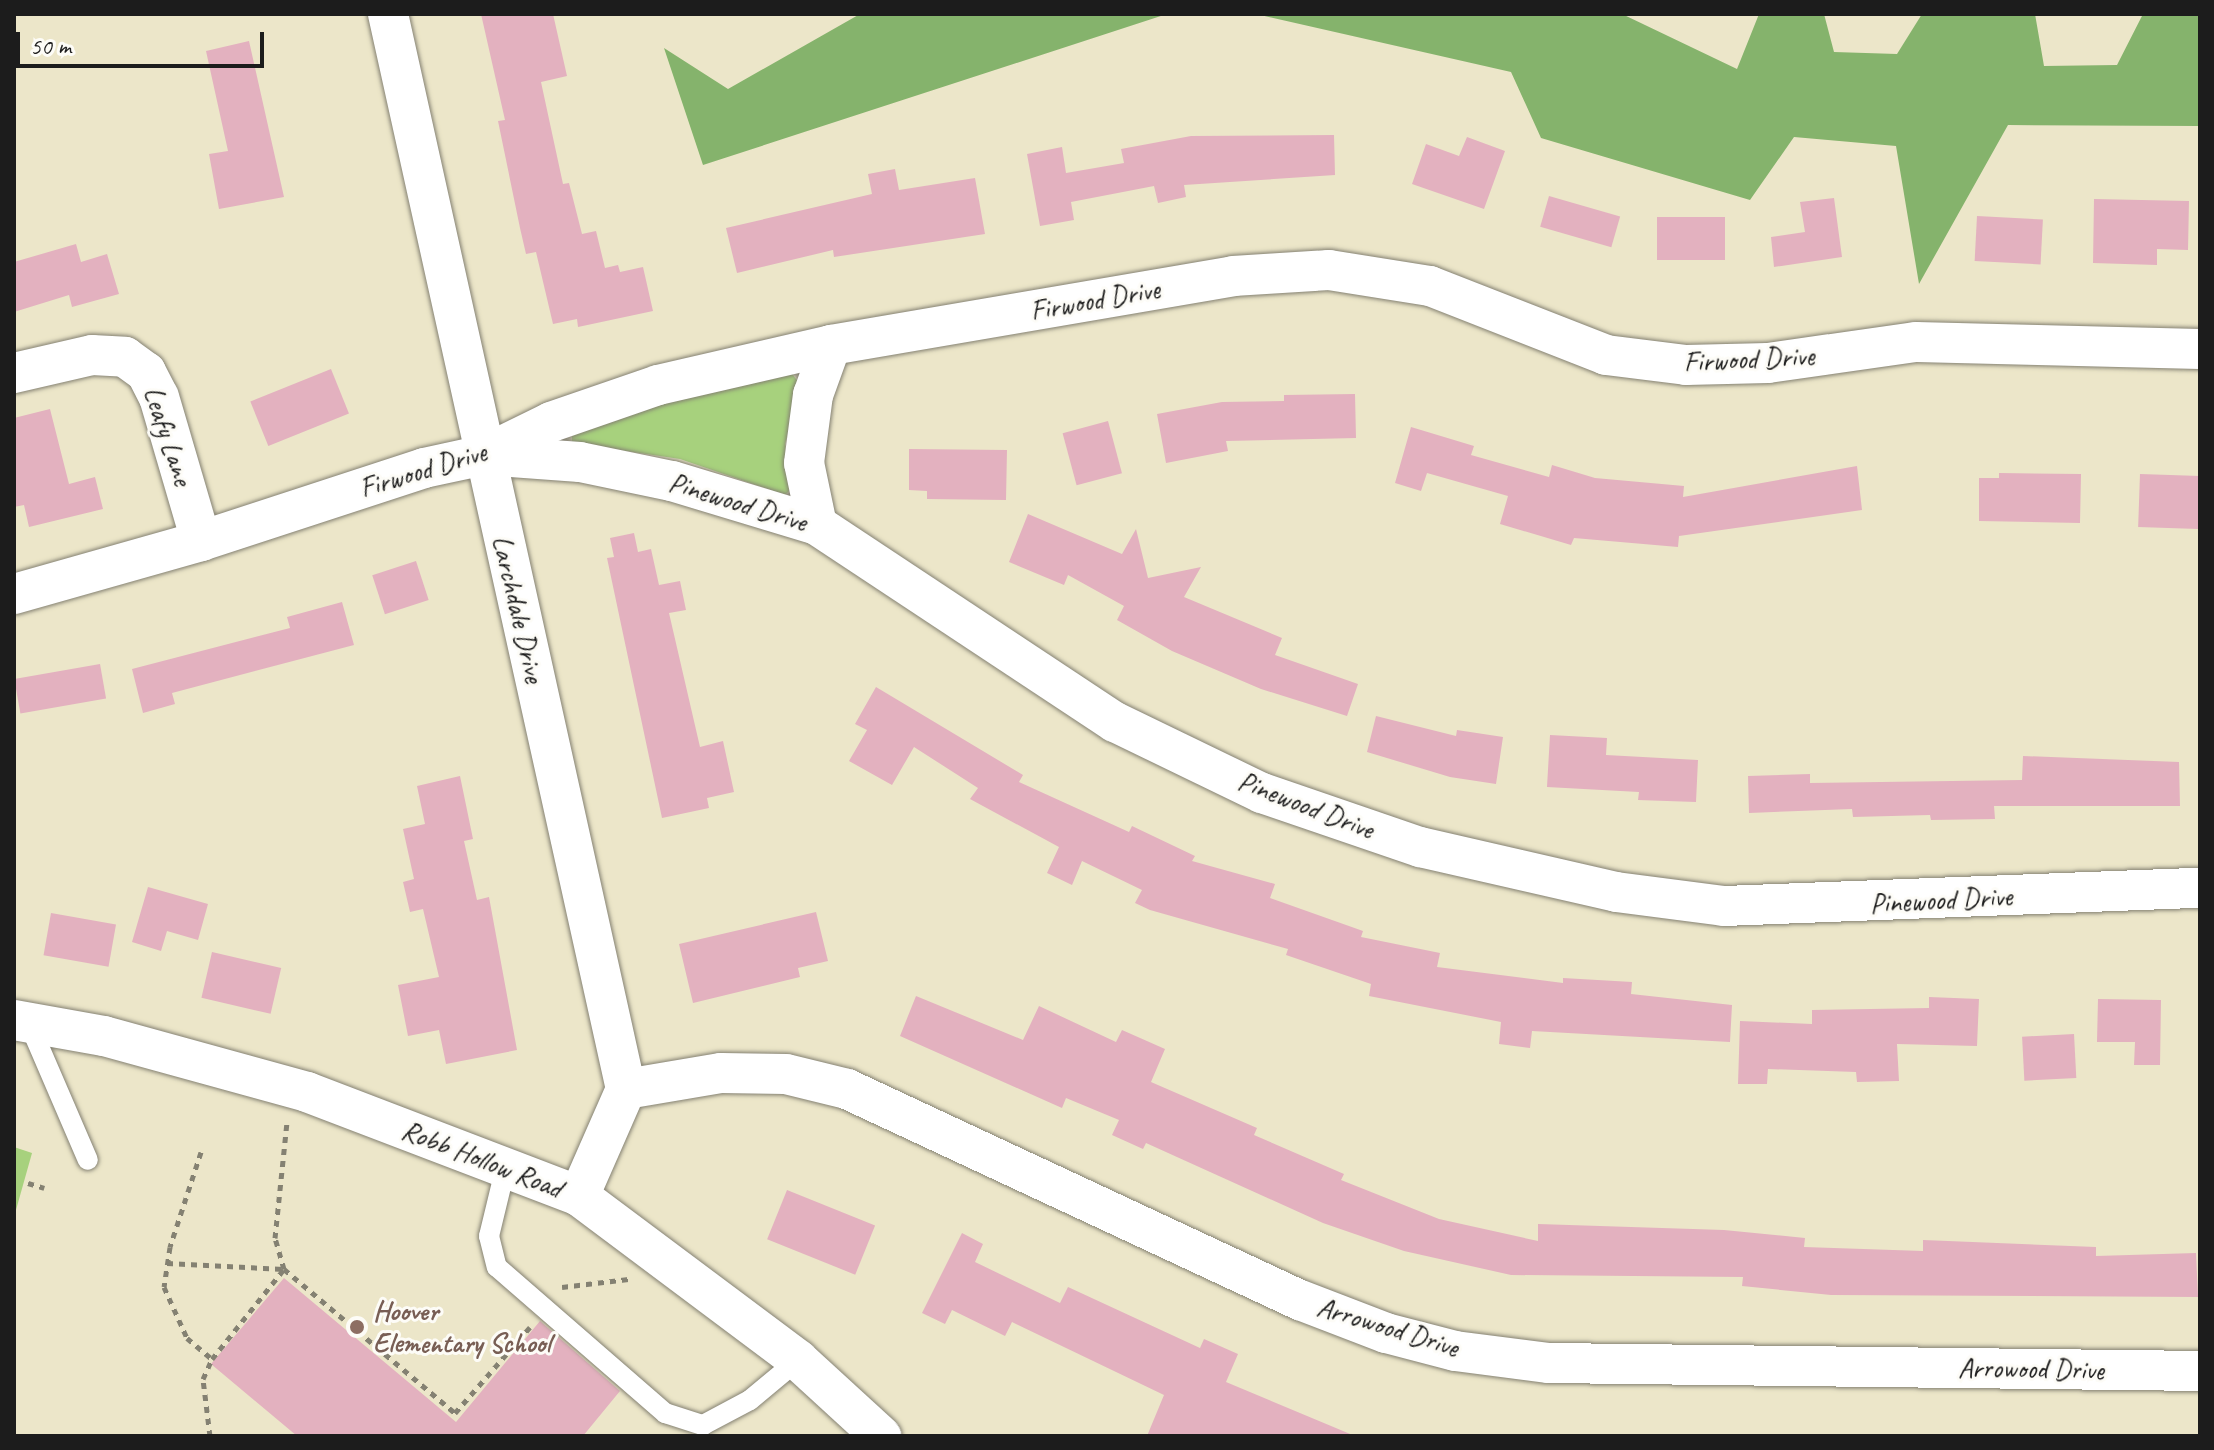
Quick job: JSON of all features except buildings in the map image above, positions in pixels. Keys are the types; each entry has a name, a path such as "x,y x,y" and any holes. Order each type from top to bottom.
{"street":[{"name":"Larchdale Drive","path":"388,14 626,1089"},
{"name":"Firwood Drive","path":"14,594 201,541 424,468 484,455 551,422 658,385 831,345 1233,276 1329,270 1430,286 1606,355 1686,365 1768,363 1916,342 2200,349"},
{"path":"817,525 804,463 813,395 831,345"},
{"name":"Leafy Lane","path":"14,373 92,355 125,357 146,372 159,397 201,541"},
{"name":"Pinewood Drive","path":"484,455 580,462 672,481 817,525 1115,722 1262,793 1420,847 1616,892 1724,906 2200,888"},
{"name":"Robb Hollow Road","path":"21,1020 104,1036 307,1092 579,1196 798,1360 881,1436"},
{"name":"Arrowood Drive","path":"626,1089 721,1073 786,1074 847,1089 1300,1300 1386,1333 1455,1351 1549,1363 2200,1371"},
{"path":"579,1196 626,1089"}],"lane":[{"path":"21,1020 88,1160"},
{"path":"505,1170 489,1236 497,1267 665,1413 703,1425 750,1400 798,1360"}],"path":[{"path":"284,1136 275,1238 284,1269 455,1413 515,1343"},
{"path":"201,1152 167,1263 164,1287 171,1311 187,1338 212,1359"},
{"path":"28,1183 44,1188"},
{"path":"167,1263 284,1269"},
{"path":"210,1436 203,1379 212,1359 284,1269"},
{"path":"562,1287 636,1278"}],"green space":[{"path":"860,14 1167,14 703,165 664,48 728,89"},
{"path":"1256,14 1622,14 1737,69 1759,14 1824,14 1834,52 1897,54 1922,14 2035,14 2044,66 2117,65 2143,14 2200,14 2200,126 2008,125 1919,284 1896,146 1794,137 1750,200 1541,138 1511,72"},
{"path":"788,368 801,386 785,444 791,489 785,495 680,459 572,443 572,432 682,394"},
{"path":"14,1147 32,1153 14,1217"}],"place":[{"name":"Hoover Elementary School","path":"357,1327"}]}
